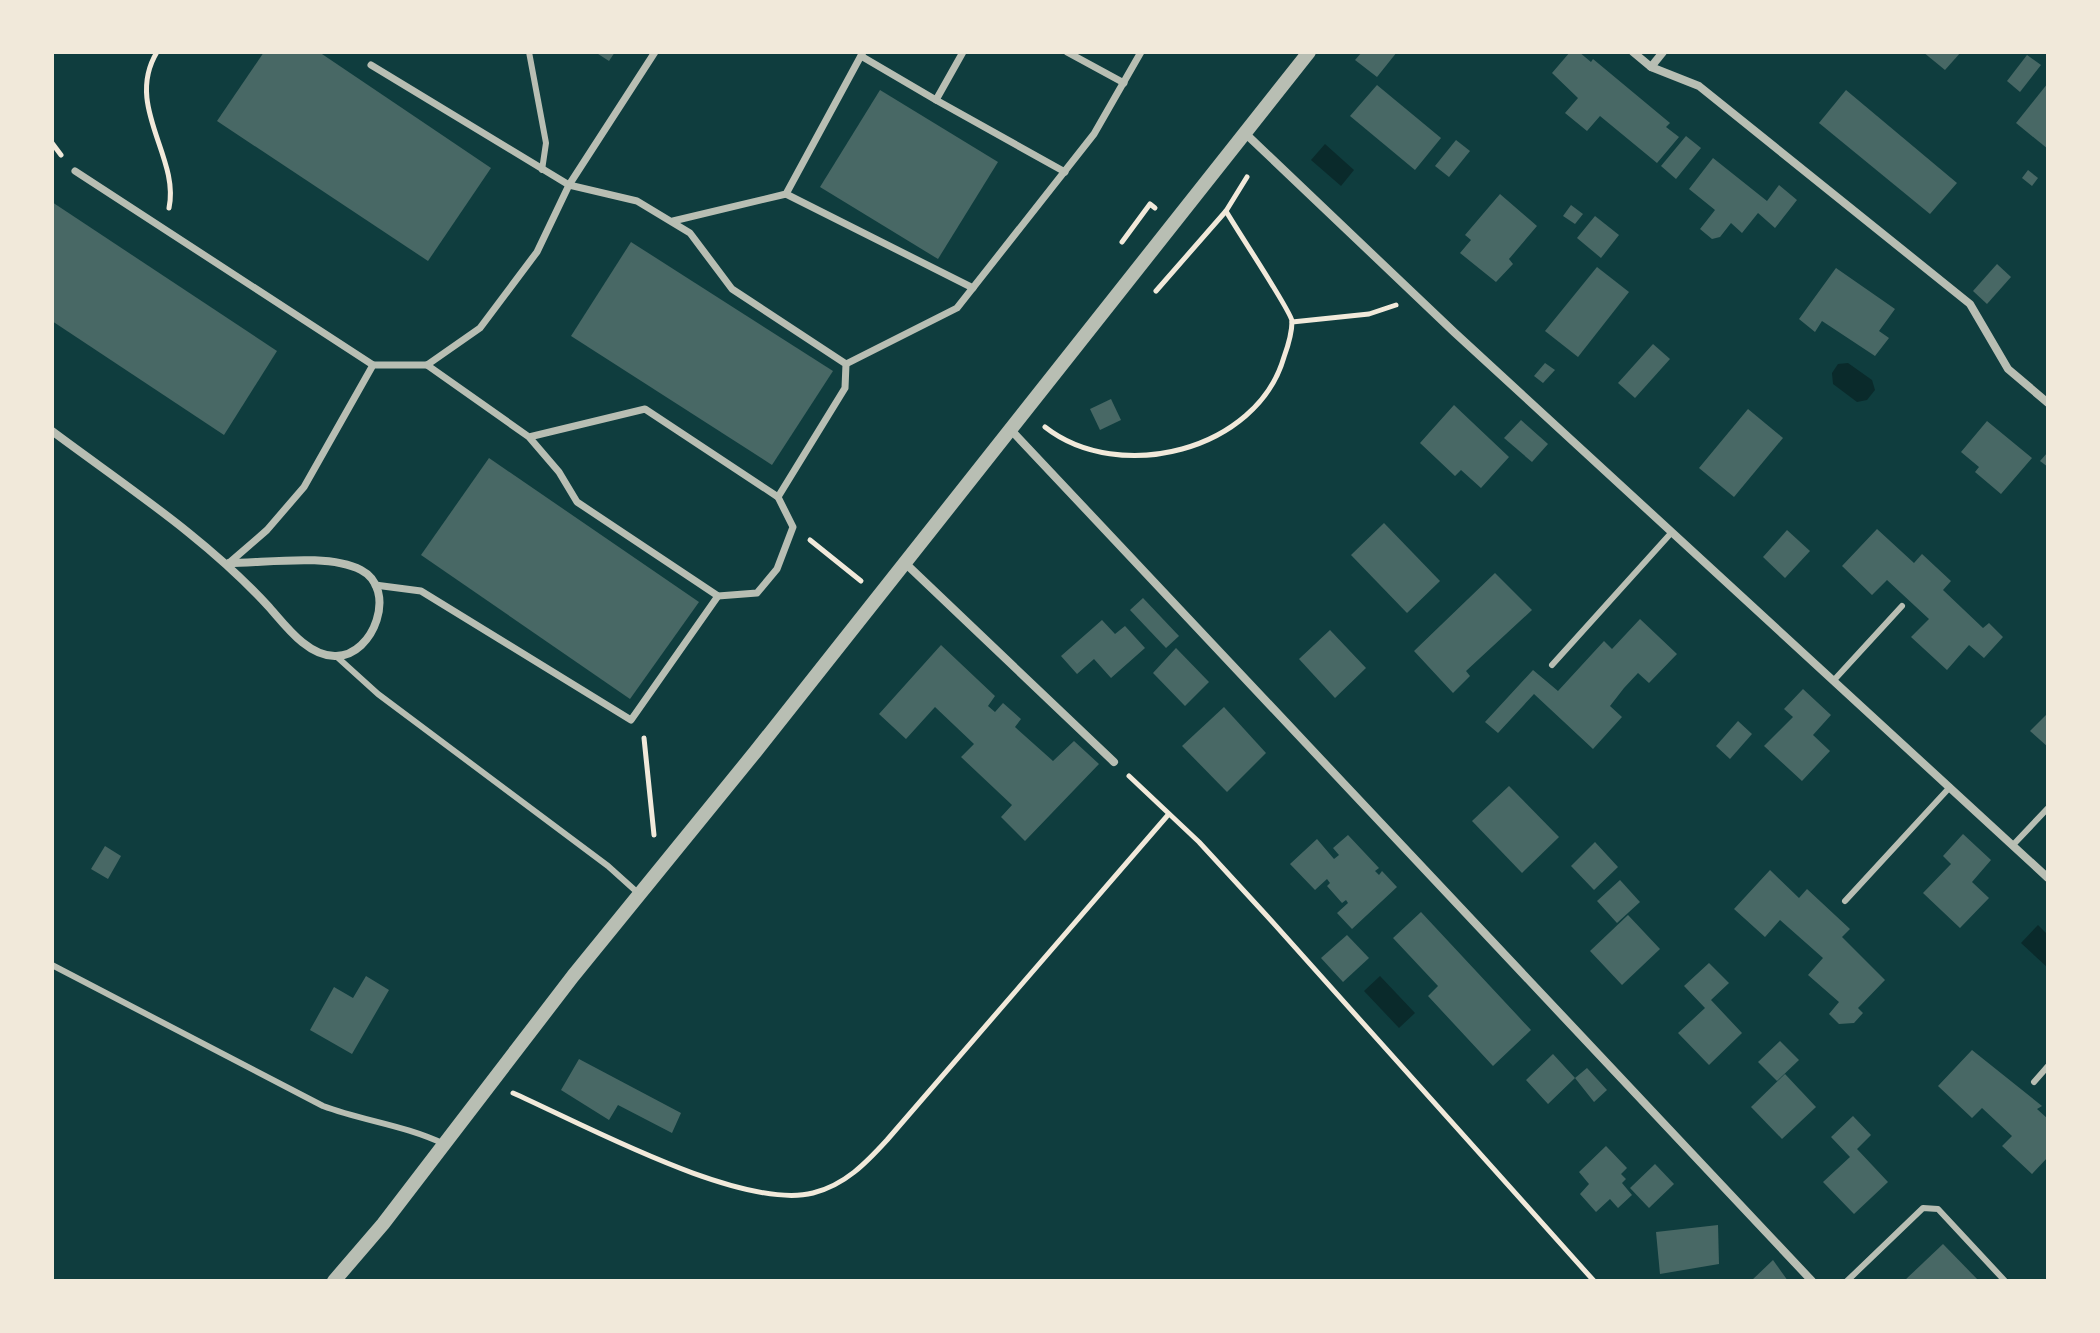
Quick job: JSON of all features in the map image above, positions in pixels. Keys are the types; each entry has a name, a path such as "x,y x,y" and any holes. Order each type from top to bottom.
{"street":[{"path":"75,171 373,365 427,365 480,328 537,252 569,185 655,52"},
{"path":"936,100 963,52"},
{"path":"1067,52 1124,83"},
{"path":"846,364 957,308 1094,134 1141,52"},
{"path":"334,1281 383,1224 490,1083 903,561 1247,135 1309,52"},
{"path":"1633,52 1651,67 1699,86 1970,304 2008,369 2048,403"},
{"path":"1651,67 1663,52"},
{"path":"786,194 862,54 936,100 1065,172"},
{"path":"371,65 569,185 637,201 672,221 690,233 732,289 846,364"},
{"path":"1247,135 1414,294 2048,878"},
{"path":"672,221 786,194 973,288"},
{"path":"778,497 845,388 846,364"},
{"path":"229,563 267,530 304,487 373,365"},
{"path":"427,365 529,437 559,472 577,502 718,596 757,593 777,569 793,527 778,497 645,409 529,437"},
{"path":"1011,430 1812,1281"},
{"path":"52,431 229,563 292,633 315,651 336,656 360,648 376,625 380,604 375,585 364,571 339,561 229,563"},
{"path":"903,561 1114,762"},
{"path":"375,585 421,591 631,720 718,596"}],"lane":[{"path":"529,52 546,143 542,170"},
{"path":"1552,665 1672,532"},
{"path":"1835,679 1902,606"},
{"path":"336,656 378,694 608,866 639,894"},
{"path":"1845,901 1950,787"},
{"path":"2013,845 2048,808"},
{"path":"52,965 323,1106 346,1115 411,1128 444,1144"},
{"path":"2034,1082 2048,1066"},
{"path":"1847,1281 1923,1208 1938,1209 2005,1281"}],"path":[{"path":"157,52 145,85 150,119 172,194 164,228"},
{"path":"1150,297 1226,211 1265,151"},
{"path":"1045,427 1067,444 1113,454 1150,455 1192,446 1238,421 1268,392 1282,365 1292,322 1284,302 1226,211"},
{"path":"1292,322 1369,314 1392,307 1414,294"},
{"path":"793,527 878,594"},
{"path":"631,720 644,736 657,872"},
{"path":"1114,762 1199,842 1594,1281"},
{"path":"490,1083 725,1185 783,1197 828,1188 862,1166 887,1140 1168,815"}],"water":[{"path":"1325,144 1354,170 1341,186 1311,160"},
{"path":"1848,363 1872,380 1875,390 1867,400 1857,402 1833,384 1832,373 1838,364"},
{"path":"2038,925 2048,935 2048,968 2021,943"},
{"path":"1380,976 1415,1013 1399,1028 1364,991"}],"building":[{"path":"264,52 319,52 491,168 428,261 217,121"},
{"path":"595,52 615,52 609,61"},
{"path":"1362,52 1397,52 1377,77 1355,60"},
{"path":"1570,52 1579,52 1591,62 1593,59 1670,123 1666,127 1679,137 1657,163 1600,116 1587,131 1565,113 1578,98 1552,73"},
{"path":"1923,52 1961,52 1945,70"},
{"path":"2027,55 2041,65 2020,92 2007,81"},
{"path":"2048,83 2048,149 2016,123"},
{"path":"1377,85 1441,138 1415,170 1350,116"},
{"path":"880,90 998,162 938,259 820,187"},
{"path":"1846,90 1957,183 1930,214 1819,123"},
{"path":"1686,136 1701,148 1676,179 1661,166"},
{"path":"1456,140 1470,151 1449,177 1435,166"},
{"path":"1713,158 1767,201 1779,185 1797,200 1775,228 1758,213 1742,233 1731,223 1720,237 1712,239 1700,229 1715,210 1689,189"},
{"path":"2028,170 2038,178 2032,186 2022,178"},
{"path":"1500,194 1537,226 1509,259 1513,264 1496,282 1460,253 1471,240 1465,235"},
{"path":"52,202 277,351 224,435 52,321"},
{"path":"1571,205 1583,214 1575,224 1563,216"},
{"path":"1595,216 1619,235 1601,258 1577,238"},
{"path":"631,242 833,371 772,465 571,336"},
{"path":"1997,264 2011,277 1987,304 1973,291"},
{"path":"1597,267 1629,292 1578,357 1545,331"},
{"path":"1836,268 1895,309 1879,331 1889,338 1875,356 1822,321 1815,332 1799,319"},
{"path":"1653,344 1670,359 1635,398 1618,383"},
{"path":"1545,363 1555,370 1543,383 1534,376"},
{"path":"1111,399 1121,420 1100,430 1090,409"},
{"path":"1454,405 1509,457 1481,488 1461,470 1455,476 1420,443"},
{"path":"1748,409 1783,438 1734,497 1699,468"},
{"path":"1521,420 1548,444 1532,462 1504,438"},
{"path":"1987,421 2032,458 2001,494 1975,472 1979,467 1961,452"},
{"path":"2048,452 2048,467 2040,461"},
{"path":"489,458 699,602 630,699 421,555"},
{"path":"1384,523 1440,581 1407,613 1351,555"},
{"path":"1877,529 1914,563 1922,554 1951,581 1943,590 1983,628 1989,623 2003,637 1984,658 1969,645 1947,670 1911,637 1929,619 1887,580 1872,595 1842,566"},
{"path":"1787,530 1810,551 1785,578 1763,557"},
{"path":"1495,573 1532,610 1466,671 1470,676 1453,693 1414,651"},
{"path":"1143,598 1179,636 1166,648 1130,610"},
{"path":"1640,619 1677,654 1649,683 1638,673 1624,688 1610,706 1622,717 1593,749 1534,694 1498,733 1485,722 1533,670 1558,691 1604,641 1612,649"},
{"path":"1102,620 1115,634 1125,626 1145,648 1111,678 1094,659 1077,674 1061,656"},
{"path":"1330,630 1366,668 1335,698 1299,659"},
{"path":"941,645 995,696 988,706 995,712 1003,703 1021,719 1015,727 1053,761 1074,741 1099,764 1025,841 1001,817 1012,805 961,757 974,744 935,707 906,739 879,714"},
{"path":"1176,648 1209,682 1185,706 1153,673"},
{"path":"1803,689 1831,715 1813,735 1830,751 1802,781 1764,746 1793,717 1784,709"},
{"path":"1224,707 1266,753 1227,792 1182,746"},
{"path":"2048,713 2048,747 2030,731"},
{"path":"1738,721 1752,734 1730,759 1716,746"},
{"path":"1509,786 1559,837 1522,873 1472,821"},
{"path":"1963,834 1991,860 1972,882 1989,898 1960,928 1923,893 1951,864 1943,856"},
{"path":"1348,835 1379,868 1375,871 1379,875 1382,871 1397,887 1352,929 1337,913 1348,903 1346,900 1342,903 1327,886 1330,883 1327,879 1315,890 1290,864 1317,839 1334,859 1339,855 1333,848"},
{"path":"1595,842 1618,867 1594,890 1571,866"},
{"path":"105,846 121,856 108,879 91,869"},
{"path":"1770,870 1799,898 1807,889 1850,929 1842,937 1885,980 1858,1008 1863,1013 1854,1023 1839,1024 1829,1014 1839,1002 1808,975 1823,958 1780,920 1765,937 1734,909"},
{"path":"1620,880 1640,902 1617,923 1597,901"},
{"path":"1421,912 1531,1030 1493,1066 1428,996 1438,986 1393,938"},
{"path":"1628,915 1660,949 1622,985 1590,951"},
{"path":"1347,935 1369,958 1343,982 1321,958"},
{"path":"1709,963 1729,983 1711,1000 1742,1033 1709,1065 1678,1033 1705,1008 1684,986"},
{"path":"366,976 389,990 352,1054 310,1030 334,987 353,998"},
{"path":"1780,1041 1799,1060 1777,1081 1758,1062"},
{"path":"1972,1050 2042,1106 2037,1109 2048,1119 2048,1157 2032,1174 2002,1146 2012,1136 1982,1108 1972,1118 1938,1086"},
{"path":"1553,1054 1575,1078 1548,1104 1526,1080"},
{"path":"579,1059 681,1113 672,1133 618,1105 609,1120 561,1090"},
{"path":"1587,1068 1607,1090 1594,1102 1575,1078"},
{"path":"1785,1074 1816,1107 1782,1139 1751,1107"},
{"path":"1853,1116 1871,1135 1857,1149 1888,1182 1854,1214 1823,1182 1850,1157 1831,1137"},
{"path":"1606,1146 1627,1168 1621,1174 1626,1179 1622,1183 1632,1195 1618,1208 1610,1199 1596,1212 1580,1194 1589,1184 1579,1172"},
{"path":"1655,1164 1674,1184 1649,1208 1630,1188"},
{"path":"1718,1225 1719,1264 1660,1274 1656,1232"},
{"path":"1943,1244 1979,1281 1904,1281"},
{"path":"1773,1260 1788,1281 1751,1281"}]}
